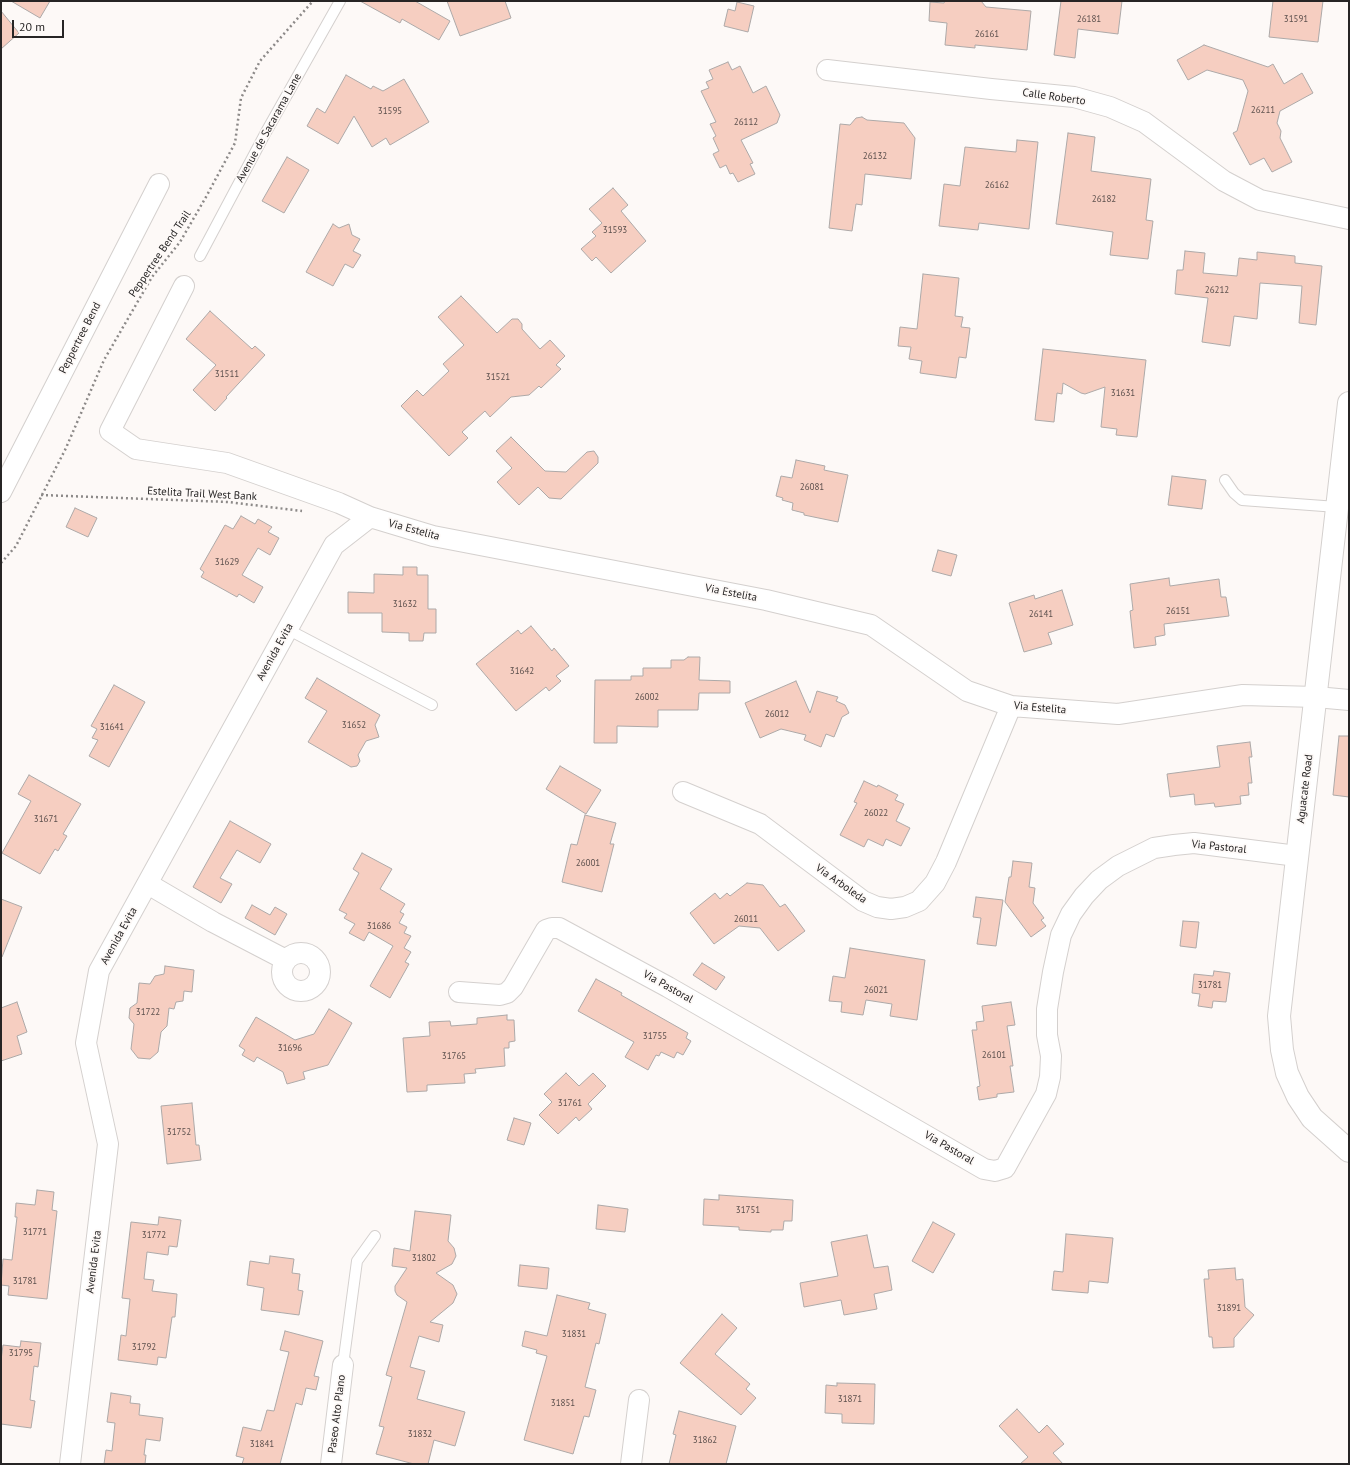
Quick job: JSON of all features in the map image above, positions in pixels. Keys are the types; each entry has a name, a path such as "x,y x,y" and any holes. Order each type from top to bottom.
{"street":[{"name":"Calle Roberto","path":"827,70 1074,97 1110,107 1144,122 1224,181 1260,200 1349,219"},
{"name":"Peppertree Bend","path":"1,492 159,184"},
{"name":"Via Estelita","path":"184,286 110,431 136,450 227,464 339,502 370,517 433,536 766,600 871,625 967,691 1011,706 1118,714 1243,695 1316,697 1349,700"},
{"name":"Aguacate Road","path":"1349,403 1279,1016 1282,1050 1287,1073 1298,1097 1312,1118 1349,1151"},
{"name":"Avenida Evita","path":"70,1464 108,1144 86,1043 99,971 334,545 370,517"},
{"name":"Via Arboleda","path":"683,792 760,824 863,901 877,907 891,909 906,907 919,901 935,883 946,862 1011,706"},
{"name":"Via Pastoral","path":"459,992 500,995 507,993 513,987 546,930 559,928 668,987 984,1169 995,1171 1005,1168 1046,1094 1050,1078 1051,1056 1047,1035 1047,1009 1061,935 1070,914 1099,880 1118,866 1154,848 1174,845 1194,843 1297,856"},
{"path":"148,884 213,922 286,960"},
{"name":"Paseo Alto Plano","path":"331,1464 343,1364"},
{"path":"631,1464 639,1400"}],"lane":[{"name":"Avenue de Sacarama Lane","path":"200,256 266,132 340,1"},
{"path":"1225,480 1234,493 1242,500 1337,507"},
{"path":"288,629 432,705"},
{"path":"343,1364 357,1261 375,1236"}],"path":[{"name":"Peppertree Bend Trail","path":"1,563 16,546 66,448 104,360 152,277 180,242 235,143 241,98 260,61 313,1"},
{"name":"Estelita Trail West Bank","path":"41,495 228,502 305,511"}],"building":[{"path":"11,1 50,1 40,18"},
{"path":"360,1 415,1 450,21 439,40 402,19 400,23"},
{"path":"447,1 505,1 511,18 460,36"},
{"path":"945,1 981,1 986,7 1031,11 1027,50 975,45 975,48 945,45 947,23 929,21 930,2 944,3"},
{"path":"1061,1 1122,1 1118,34 1078,29 1075,58 1054,55"},
{"path":"1273,1 1323,1 1318,42 1269,37"},
{"path":"737,2 754,6 748,32 724,26 728,9 735,11"},
{"path":"1,11 19,33 1,49"},
{"path":"1204,45 1268,67 1273,64 1284,84 1302,73 1313,93 1280,111 1277,123 1281,131 1280,138 1292,162 1272,172 1264,158 1250,165 1233,133 1237,131 1248,91 1243,80 1207,70 1188,80 1177,60"},
{"path":"728,62 732,70 740,66 753,93 766,86 780,115 777,123 741,140 753,163 750,164 755,174 738,182 733,173 730,174 726,165 720,168 713,154 719,151 713,138 716,136 710,124 716,122 701,91 709,88 706,82 713,79 709,70"},
{"path":"346,75 371,89 373,86 383,91 404,79 429,122 390,145 386,138 372,147 354,116 338,144 307,126 317,108 325,113"},
{"path":"862,117 867,120 904,123 915,138 911,179 865,174 862,205 856,204 852,231 829,228 840,124 850,125 856,118"},
{"path":"1068,133 1095,137 1091,171 1151,179 1146,220 1153,221 1148,259 1110,255 1113,232 1056,224"},
{"path":"1017,140 1038,142 1029,229 979,223 978,230 939,226 944,184 960,186 965,147 1016,152"},
{"path":"287,157 309,170 284,213 262,201"},
{"path":"613,188 628,205 621,211 646,241 611,273 596,257 592,261 581,249 596,236 592,232 602,223 589,209"},
{"path":"333,224 339,228 349,224 352,235 360,239 353,251 361,255 353,268 345,264 333,286 306,272"},
{"path":"1185,251 1205,253 1203,273 1237,276 1239,258 1257,260 1257,252 1295,256 1295,263 1322,266 1316,325 1299,323 1302,286 1260,283 1257,319 1234,316 1230,346 1202,342 1208,298 1175,294 1177,270 1183,270"},
{"path":"923,274 959,278 955,316 963,317 961,327 970,328 966,358 959,357 956,378 920,373 922,361 909,359 911,347 898,346 900,327 917,329"},
{"path":"461,296 497,333 512,319 518,319 522,324 522,329 540,349 550,340 565,356 556,365 561,369 541,388 539,386 529,395 511,397 490,417 485,411 462,432 468,438 449,456 401,406 417,390 423,396 449,371 443,364 464,345 438,317"},
{"path":"210,311 252,349 255,346 265,355 215,411 193,390 216,365 186,339"},
{"path":"1043,349 1146,360 1137,437 1116,435 1117,429 1101,427 1105,387 1085,394 1063,383 1062,394 1057,393 1054,422 1035,420"},
{"path":"511,437 545,471 566,472 587,452 594,451 598,457 598,463 561,499 549,498 538,487 519,505 497,482 512,468 496,451"},
{"path":"796,460 825,466 824,470 848,475 838,522 804,515 804,513 792,510 793,503 782,500 783,498 776,496 781,476 792,478"},
{"path":"1172,476 1206,480 1202,509 1168,505"},
{"path":"75,508 97,518 88,537 66,527"},
{"path":"241,516 255,524 258,519 272,527 268,532 279,538 270,555 258,548 242,575 263,587 254,603 239,594 237,597 201,577 204,572 200,569 225,525 233,529"},
{"path":"938,550 957,555 951,576 932,571"},
{"path":"403,567 417,567 417,575 428,575 428,609 436,609 436,633 424,633 423,641 409,641 409,633 382,632 382,613 348,613 348,592 374,593 374,574 403,575"},
{"path":"1169,578 1170,586 1219,579 1221,597 1226,597 1229,616 1164,624 1165,635 1155,637 1156,645 1134,648 1130,611 1133,610 1130,584"},
{"path":"1062,590 1073,625 1048,633 1052,644 1024,652 1009,603 1034,595 1035,599"},
{"path":"531,626 552,651 554,648 569,666 556,676 561,681 549,691 546,687 516,711 476,664 518,630 521,634"},
{"path":"688,657 700,657 699,680 730,681 730,693 699,693 698,710 658,710 658,727 617,726 617,743 594,743 595,680 631,680 631,676 643,676 643,668 671,668 671,660 684,660"},
{"path":"317,678 380,715 375,725 379,737 366,741 358,755 360,761 357,766 351,767 308,742 327,711 305,698"},
{"path":"796,681 810,713 817,691 838,697 836,701 845,705 849,713 842,717 834,737 826,734 821,747 804,740 806,735 781,729 760,738 745,703"},
{"path":"114,685 145,702 109,767 89,756 98,740 92,738 97,729 91,726"},
{"path":"1339,736 1349,736 1349,797 1333,795"},
{"path":"1250,742 1252,757 1249,757 1252,783 1248,783 1249,795 1240,796 1241,804 1215,807 1214,803 1195,805 1194,794 1170,797 1167,774 1220,767 1217,746"},
{"path":"560,766 601,790 586,814 546,789"},
{"path":"29,775 81,804 63,834 67,836 58,851 55,849 40,874 2,853 31,801 18,794"},
{"path":"864,781 877,787 878,785 898,795 895,800 904,804 896,821 910,828 901,846 886,839 883,846 868,839 864,847 840,835 857,803 854,802"},
{"path":"585,815 616,823 610,844 614,844 602,892 562,882 571,844 577,845"},
{"path":"230,821 271,844 260,863 237,850 220,878 232,884 221,903 193,887"},
{"path":"362,853 392,869 380,889 405,904 400,912 404,914 399,923 407,927 404,933 411,936 404,948 411,952 405,962 409,964 390,998 370,986 393,946 369,932 364,941 349,933 355,924 344,918 347,914 339,910 359,873 353,869"},
{"path":"1013,861 1032,863 1029,887 1035,888 1033,903 1044,918 1041,920 1046,926 1031,937 1005,902"},
{"path":"747,883 763,885 780,907 785,904 805,931 778,951 760,928 739,926 714,944 690,913 715,893 720,899 727,893 730,896"},
{"path":"976,897 1003,900 996,946 977,944 981,918 973,917"},
{"path":"1,899 22,907 2,957 1,957"},
{"path":"252,905 270,915 275,907 287,914 275,935 245,918"},
{"path":"1183,921 1199,922 1196,948 1180,946"},
{"path":"850,948 925,960 917,1020 890,1016 892,1004 866,1000 863,1015 841,1012 842,1002 829,1001 833,976 845,978"},
{"path":"702,963 725,977 716,990 693,975"},
{"path":"165,966 194,970 192,992 184,991 183,1001 176,1002 174,1009 169,1008 167,1026 161,1032 158,1052 150,1059 138,1058 131,1049 134,1024 129,1018 130,1008 137,1003 139,983 150,984 155,976 164,974"},
{"path":"1214,971 1230,973 1226,1002 1213,1001 1212,1008 1198,1006 1200,994 1192,993 1194,974 1213,976"},
{"path":"596,979 688,1033 686,1038 691,1041 683,1055 677,1052 674,1058 661,1052 659,1056 656,1055 648,1070 625,1057 634,1042 578,1011"},
{"path":"17,1002 27,1032 17,1036 22,1054 1,1061 1,1008"},
{"path":"1011,1002 1015,1025 1007,1026 1013,1066 1010,1066 1014,1092 997,1094 997,1097 979,1100 977,1087 980,1086 972,1030 977,1030 976,1022 984,1021 982,1006"},
{"path":"329,1009 352,1023 328,1065 303,1072 305,1079 287,1084 283,1072 257,1057 254,1062 242,1055 245,1050 239,1046 256,1017 295,1040 314,1034"},
{"path":"507,1015 507,1020 514,1020 515,1041 509,1042 509,1048 504,1048 505,1066 475,1069 476,1073 464,1074 465,1083 427,1085 427,1091 407,1092 403,1038 430,1036 429,1022 450,1021 451,1026 477,1024 477,1018"},
{"path":"566,1073 579,1086 593,1073 606,1086 588,1104 592,1109 579,1121 576,1117 558,1134 539,1115 552,1102 544,1094"},
{"path":"192,1103 196,1145 199,1145 201,1160 167,1164 161,1106"},
{"path":"514,1118 531,1123 524,1145 507,1140"},
{"path":"37,1190 54,1192 52,1210 57,1211 47,1299 8,1295 9,1286 1,1285 3,1259 12,1260 17,1217 15,1217 16,1203 35,1205"},
{"path":"719,1195 793,1200 792,1221 784,1221 783,1230 771,1230 771,1232 739,1230 739,1227 703,1225 704,1199 719,1200"},
{"path":"598,1205 628,1209 625,1232 596,1229"},
{"path":"415,1211 451,1215 448,1241 454,1248 456,1256 452,1264 436,1273 453,1285 457,1294 453,1303 430,1322 443,1325 439,1342 419,1336 410,1367 425,1371 417,1399 465,1412 455,1446 434,1440 428,1464 414,1464 376,1454 384,1427 379,1426 392,1377 386,1375 407,1302 397,1295 395,1291 395,1286 407,1268 392,1266 394,1248 410,1251"},
{"path":"159,1217 181,1220 177,1247 169,1246 168,1255 147,1252 144,1279 154,1280 152,1291 177,1294 175,1317 172,1317 166,1358 158,1357 157,1365 118,1360 121,1335 126,1336 130,1299 122,1298 131,1222 158,1225"},
{"path":"933,1222 955,1234 933,1273 912,1261"},
{"path":"1066,1234 1113,1238 1108,1283 1089,1281 1088,1293 1052,1290 1054,1271 1063,1272"},
{"path":"867,1235 874,1268 888,1266 892,1290 874,1294 877,1309 844,1315 841,1300 804,1307 800,1283 838,1276 831,1242"},
{"path":"270,1256 294,1259 292,1273 300,1274 298,1290 303,1291 299,1315 261,1310 264,1288 247,1285 250,1261 269,1264"},
{"path":"520,1265 549,1268 547,1289 518,1286"},
{"path":"1235,1268 1236,1280 1243,1279 1245,1307 1254,1315 1234,1338 1234,1347 1213,1348 1212,1337 1209,1337 1204,1279 1209,1279 1208,1270"},
{"path":"557,1295 590,1303 588,1309 606,1314 599,1344 596,1343 585,1387 596,1390 589,1417 584,1416 573,1454 524,1440 547,1356 536,1353 537,1350 522,1346 525,1331 547,1336"},
{"path":"722,1314 737,1328 715,1354 750,1384 746,1389 756,1398 741,1415 680,1363"},
{"path":"285,1331 323,1341 314,1376 319,1377 316,1390 306,1388 302,1405 296,1403 280,1464 242,1464 244,1458 236,1456 243,1427 261,1431 267,1410 274,1411 289,1352 280,1350"},
{"path":"21,1341 41,1343 38,1367 34,1366 30,1400 35,1401 31,1428 1,1424 1,1360 3,1345 20,1347"},
{"path":"837,1383 875,1384 874,1424 842,1423 842,1414 825,1413 826,1385 837,1386"},
{"path":"111,1393 131,1396 130,1403 140,1404 139,1415 163,1418 160,1441 146,1439 144,1455 146,1455 145,1464 104,1464 106,1450 112,1451 115,1423 107,1422"},
{"path":"1017,1409 1039,1433 1047,1425 1064,1444 1053,1453 1063,1464 1020,1464 1028,1457 999,1426"},
{"path":"679,1411 736,1426 726,1464 669,1464 676,1435 673,1434"}]}
